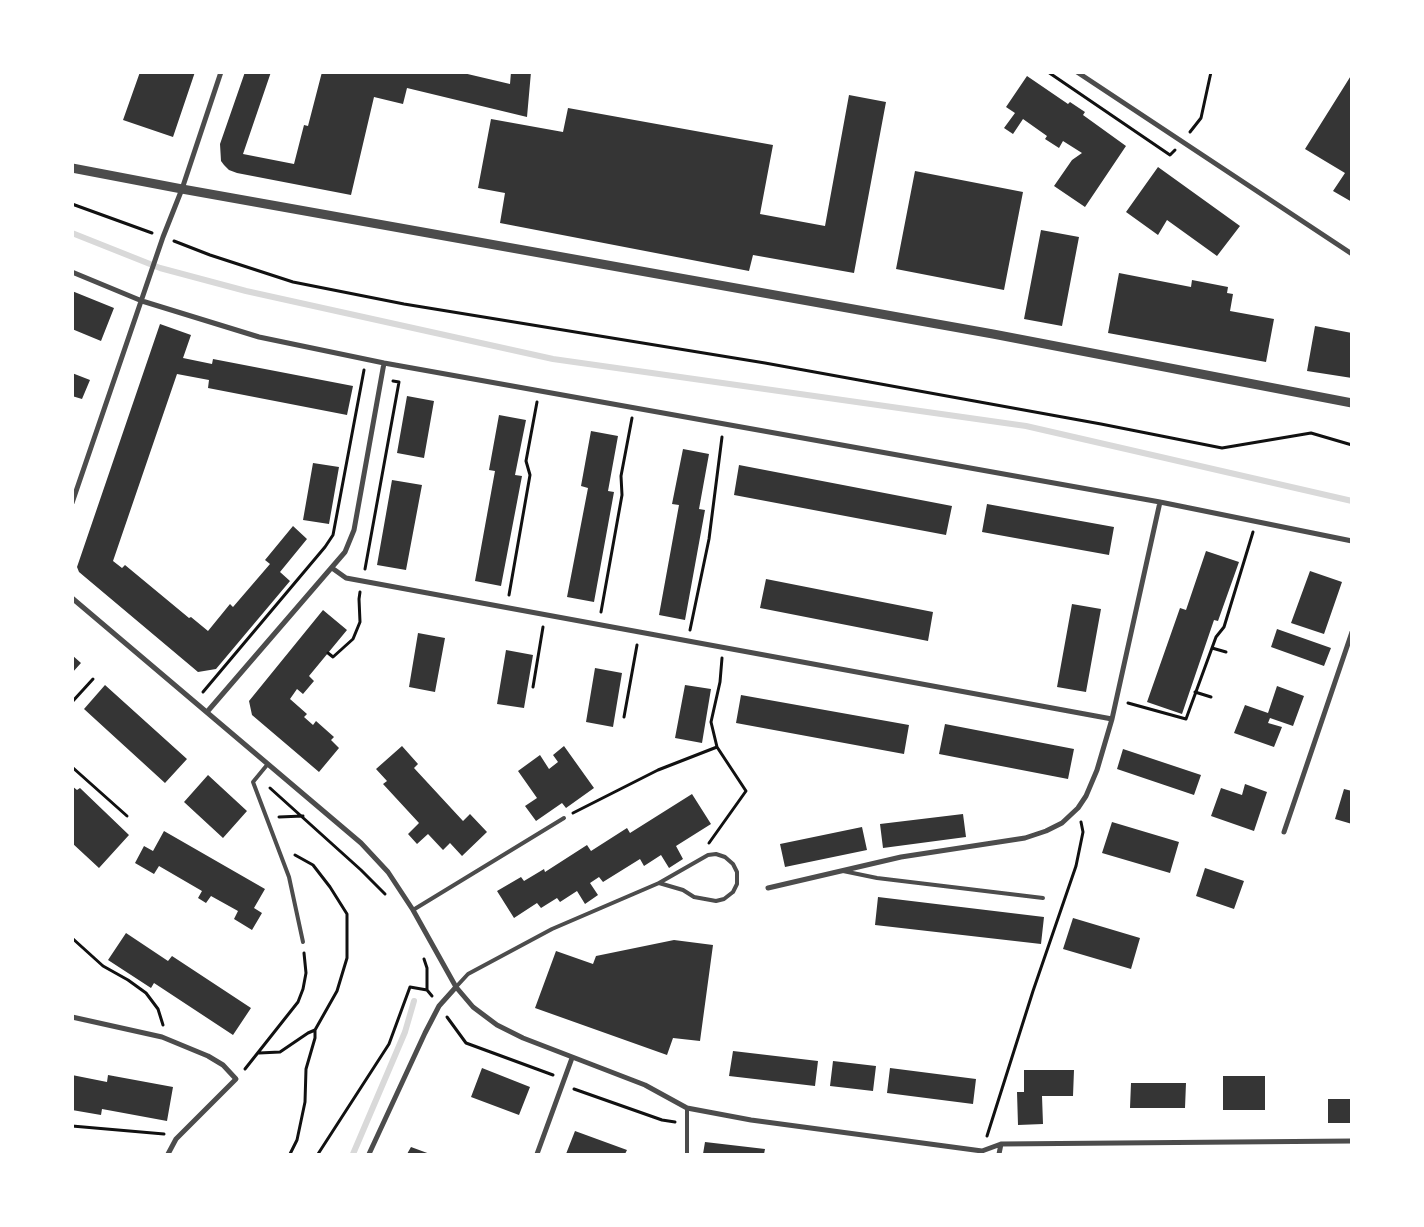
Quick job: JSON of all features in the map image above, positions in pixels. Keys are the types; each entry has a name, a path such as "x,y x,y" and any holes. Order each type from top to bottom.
{"street":[{"path":"72,503 221,72"},
{"path":"1077,72 1352,254"},
{"path":"72,168 993,334 1352,403"},
{"path":"72,272 142,300 259,336 384,363 1160,502 1352,541"},
{"path":"207,712 345,552 354,530 384,363"},
{"path":"768,888 901,857 1025,838 1062,823 1078,808 1086,796 1097,770 1112,719 1160,502"},
{"path":"332,568 346,578 1112,719"},
{"path":"72,598 207,712 266,765 361,843 388,872 413,910 456,987 473,1007 497,1025 523,1038 644,1085 688,1108 751,1120 982,1151 1001,1144 1352,1141"},
{"path":"1284,832 1352,632"},
{"path":"370,1154 425,1033 439,1006 456,987"},
{"path":"72,1017 162,1037 208,1056 223,1065 236,1078 176,1139 168,1154"},
{"path":"536,1154 572,1058"},
{"path":"999,1154 1001,1144"}],"lane":[{"path":"266,765 253,782 289,877 303,942"},
{"path":"413,910 564,818"},
{"path":"456,987 468,974 552,929 659,883 708,856 716,854 725,857 733,864 737,872 738,884 733,892 716,902 694,897 672,886 659,883"},
{"path":"841,871 877,878 1043,898"},
{"path":"687,1154 688,1108"}],"path":[{"path":"1048,72 1170,155 1182,143 1200,118 1211,72"},
{"path":"72,204 210,255 293,282 404,304 765,363 1222,448 1311,434 1352,446"},
{"path":"194,702 325,547 333,535 366,359"},
{"path":"507,608 530,475 526,461 539,390"},
{"path":"599,625 622,495 621,476 634,408"},
{"path":"688,641 709,539 724,424"},
{"path":"1116,700 1186,719 1216,637 1224,627 1256,522"},
{"path":"328,653 333,657 353,639 360,622 359,599 362,581"},
{"path":"533,687 545,614"},
{"path":"624,717 639,632"},
{"path":"708,856 707,846 746,791 717,747 711,722 720,682 721,660 724,648"},
{"path":"1212,648 1226,652"},
{"path":"72,702 93,679"},
{"path":"1195,692 1211,697"},
{"path":"564,818 658,770 717,747"},
{"path":"72,767 127,816"},
{"path":"266,817 303,816"},
{"path":"990,1123 1076,866 1083,832"},
{"path":"281,855 289,852 313,864 347,914 347,958 337,991 315,1030 315,1038 306,1069 305,1102 297,1140 290,1154"},
{"path":"72,938 103,966 146,993 158,1009 163,1026 162,1037"},
{"path":"236,1078 293,1009 303,989 306,973 303,942"},
{"path":"318,1154 389,1044 410,987 427,990"},
{"path":"259,1052 280,1052 315,1030"},
{"path":"72,1126 163,1133 176,1139"}],"building":[{"path":"140,72 195,72 173,137 123,120"},
{"path":"245,72 271,72 243,154 294,164 304,125 308,126 322,72 459,72 510,84 511,72 531,72 527,117 407,88 403,104 374,97 351,195 237,173 229,170 224,165 221,161 220,144"},
{"path":"1352,74 1352,202 1333,191 1345,173 1305,149"},
{"path":"1027,76 1068,104 1070,102 1085,112 1083,115 1126,146 1085,207 1054,186 1072,160 1082,153 1063,141 1059,148 1045,139 1047,136 1023,119 1013,134 1004,128 1015,113 1006,107"},
{"path":"849,95 886,102 854,273 753,255 749,271 500,223 505,193 478,188 491,119 563,132 568,108 773,145 760,214 825,226"},
{"path":"1158,167 1240,226 1217,256 1167,220 1158,235 1126,212"},
{"path":"915,171 1023,192 1004,290 896,269"},
{"path":"1041,230 1079,237 1062,326 1024,319"},
{"path":"1119,273 1191,287 1192,280 1228,287 1227,293 1233,294 1230,311 1274,319 1266,362 1108,333"},
{"path":"72,291 114,308 101,341 72,329"},
{"path":"160,324 191,335 183,358 212,364 213,359 353,386 347,415 208,388 209,380 177,374 113,561 122,568 125,565 189,618 191,617 208,631 230,604 233,607 270,564 265,560 293,526 307,539 280,572 290,581 216,669 198,672 79,572 77,567"},
{"path":"1315,326 1352,333 1352,378 1307,371"},
{"path":"72,373 90,380 82,399 72,396"},
{"path":"407,396 434,401 424,458 397,453"},
{"path":"499,415 526,420 515,475 522,476 501,586 475,581 495,471 489,470"},
{"path":"591,431 618,436 608,491 614,492 594,602 567,597 588,488 581,486"},
{"path":"683,449 709,454 699,509 705,510 685,620 659,615 679,505 672,504"},
{"path":"313,463 339,467 329,524 303,520"},
{"path":"739,465 952,506 946,535 734,495"},
{"path":"392,480 422,485 406,570 377,565"},
{"path":"987,504 1114,527 1109,555 982,532"},
{"path":"1206,551 1239,562 1218,621 1214,620 1182,714 1147,702 1180,608 1186,610"},
{"path":"1310,571 1342,582 1324,634 1291,623"},
{"path":"766,579 933,612 928,641 760,608"},
{"path":"1072,604 1101,609 1086,692 1057,687"},
{"path":"323,610 347,630 309,676 314,681 303,694 297,689 290,699 307,714 304,717 313,725 316,721 334,737 331,740 339,748 319,772 252,715 249,701"},
{"path":"1277,629 1331,648 1324,666 1271,647"},
{"path":"418,633 445,638 435,692 409,687"},
{"path":"506,650 533,655 524,708 497,704"},
{"path":"72,655 81,663 72,673"},
{"path":"595,668 622,673 613,727 586,722"},
{"path":"105,685 187,759 165,783 84,709"},
{"path":"685,685 711,689 702,743 675,738"},
{"path":"1277,686 1304,696 1293,726 1270,718 1268,723 1282,727 1274,747 1234,733 1245,705 1268,713"},
{"path":"741,695 909,725 904,754 736,723"},
{"path":"945,724 1074,749 1068,779 939,754"},
{"path":"402,746 418,764 414,768 463,821 470,814 487,832 462,856 450,843 443,850 428,834 417,844 408,834 419,823 383,784 387,781 376,769"},
{"path":"564,746 594,788 566,808 562,803 536,821 525,806 537,798 518,771 540,755 549,769 558,762 553,755"},
{"path":"1123,749 1201,775 1194,795 1117,769"},
{"path":"208,775 247,811 223,838 184,802"},
{"path":"1245,784 1267,792 1254,831 1211,816 1221,788 1242,795"},
{"path":"72,786 77,790 80,788 129,835 99,868 72,843"},
{"path":"1344,789 1352,791 1352,824 1335,819"},
{"path":"692,794 711,824 676,846 683,859 669,868 661,855 644,866 640,859 603,882 599,877 590,883 598,895 585,904 577,891 560,902 557,898 541,908 537,903 514,918 497,891 521,877 524,881 544,869 545,872 587,845 591,851 627,828 630,833"},
{"path":"963,814 966,837 883,848 880,824"},
{"path":"1112,822 1179,842 1170,873 1102,853"},
{"path":"862,827 867,850 785,867 780,844"},
{"path":"164,831 265,889 254,908 262,913 252,930 234,919 238,911 211,896 206,903 198,898 202,891 159,866 154,874 135,863 144,846 153,851"},
{"path":"1205,868 1244,881 1234,909 1196,896"},
{"path":"878,897 1044,917 1041,944 875,925"},
{"path":"1073,918 1140,938 1131,969 1063,949"},
{"path":"126,933 168,961 172,956 251,1008 233,1035 154,983 151,988 108,960"},
{"path":"674,940 713,945 700,1041 673,1038 667,1055 535,1008 556,951 593,964 596,956"},
{"path":"733,1051 818,1061 815,1086 729,1076"},
{"path":"833,1061 876,1066 873,1091 830,1086"},
{"path":"482,1068 530,1087 519,1115 471,1097"},
{"path":"890,1068 976,1079 973,1104 887,1093"},
{"path":"1024,1070 1074,1070 1073,1096 1042,1096 1043,1124 1018,1125 1017,1092 1024,1092"},
{"path":"72,1075 107,1082 108,1075 173,1087 167,1121 102,1109 101,1115 72,1110"},
{"path":"1223,1076 1265,1076 1265,1110 1223,1110"},
{"path":"1131,1083 1186,1083 1185,1108 1130,1108"},
{"path":"1328,1099 1352,1099 1352,1123 1328,1123"},
{"path":"575,1131 627,1150 625,1154 566,1154"},
{"path":"705,1142 765,1149 764,1154 703,1154"},
{"path":"411,1147 430,1154 407,1154"}],"waterway":[{"path":"72,233 160,268 246,291 553,359 1026,426 1352,501"},
{"path":"353,1154 405,1032 414,1001"}]}
